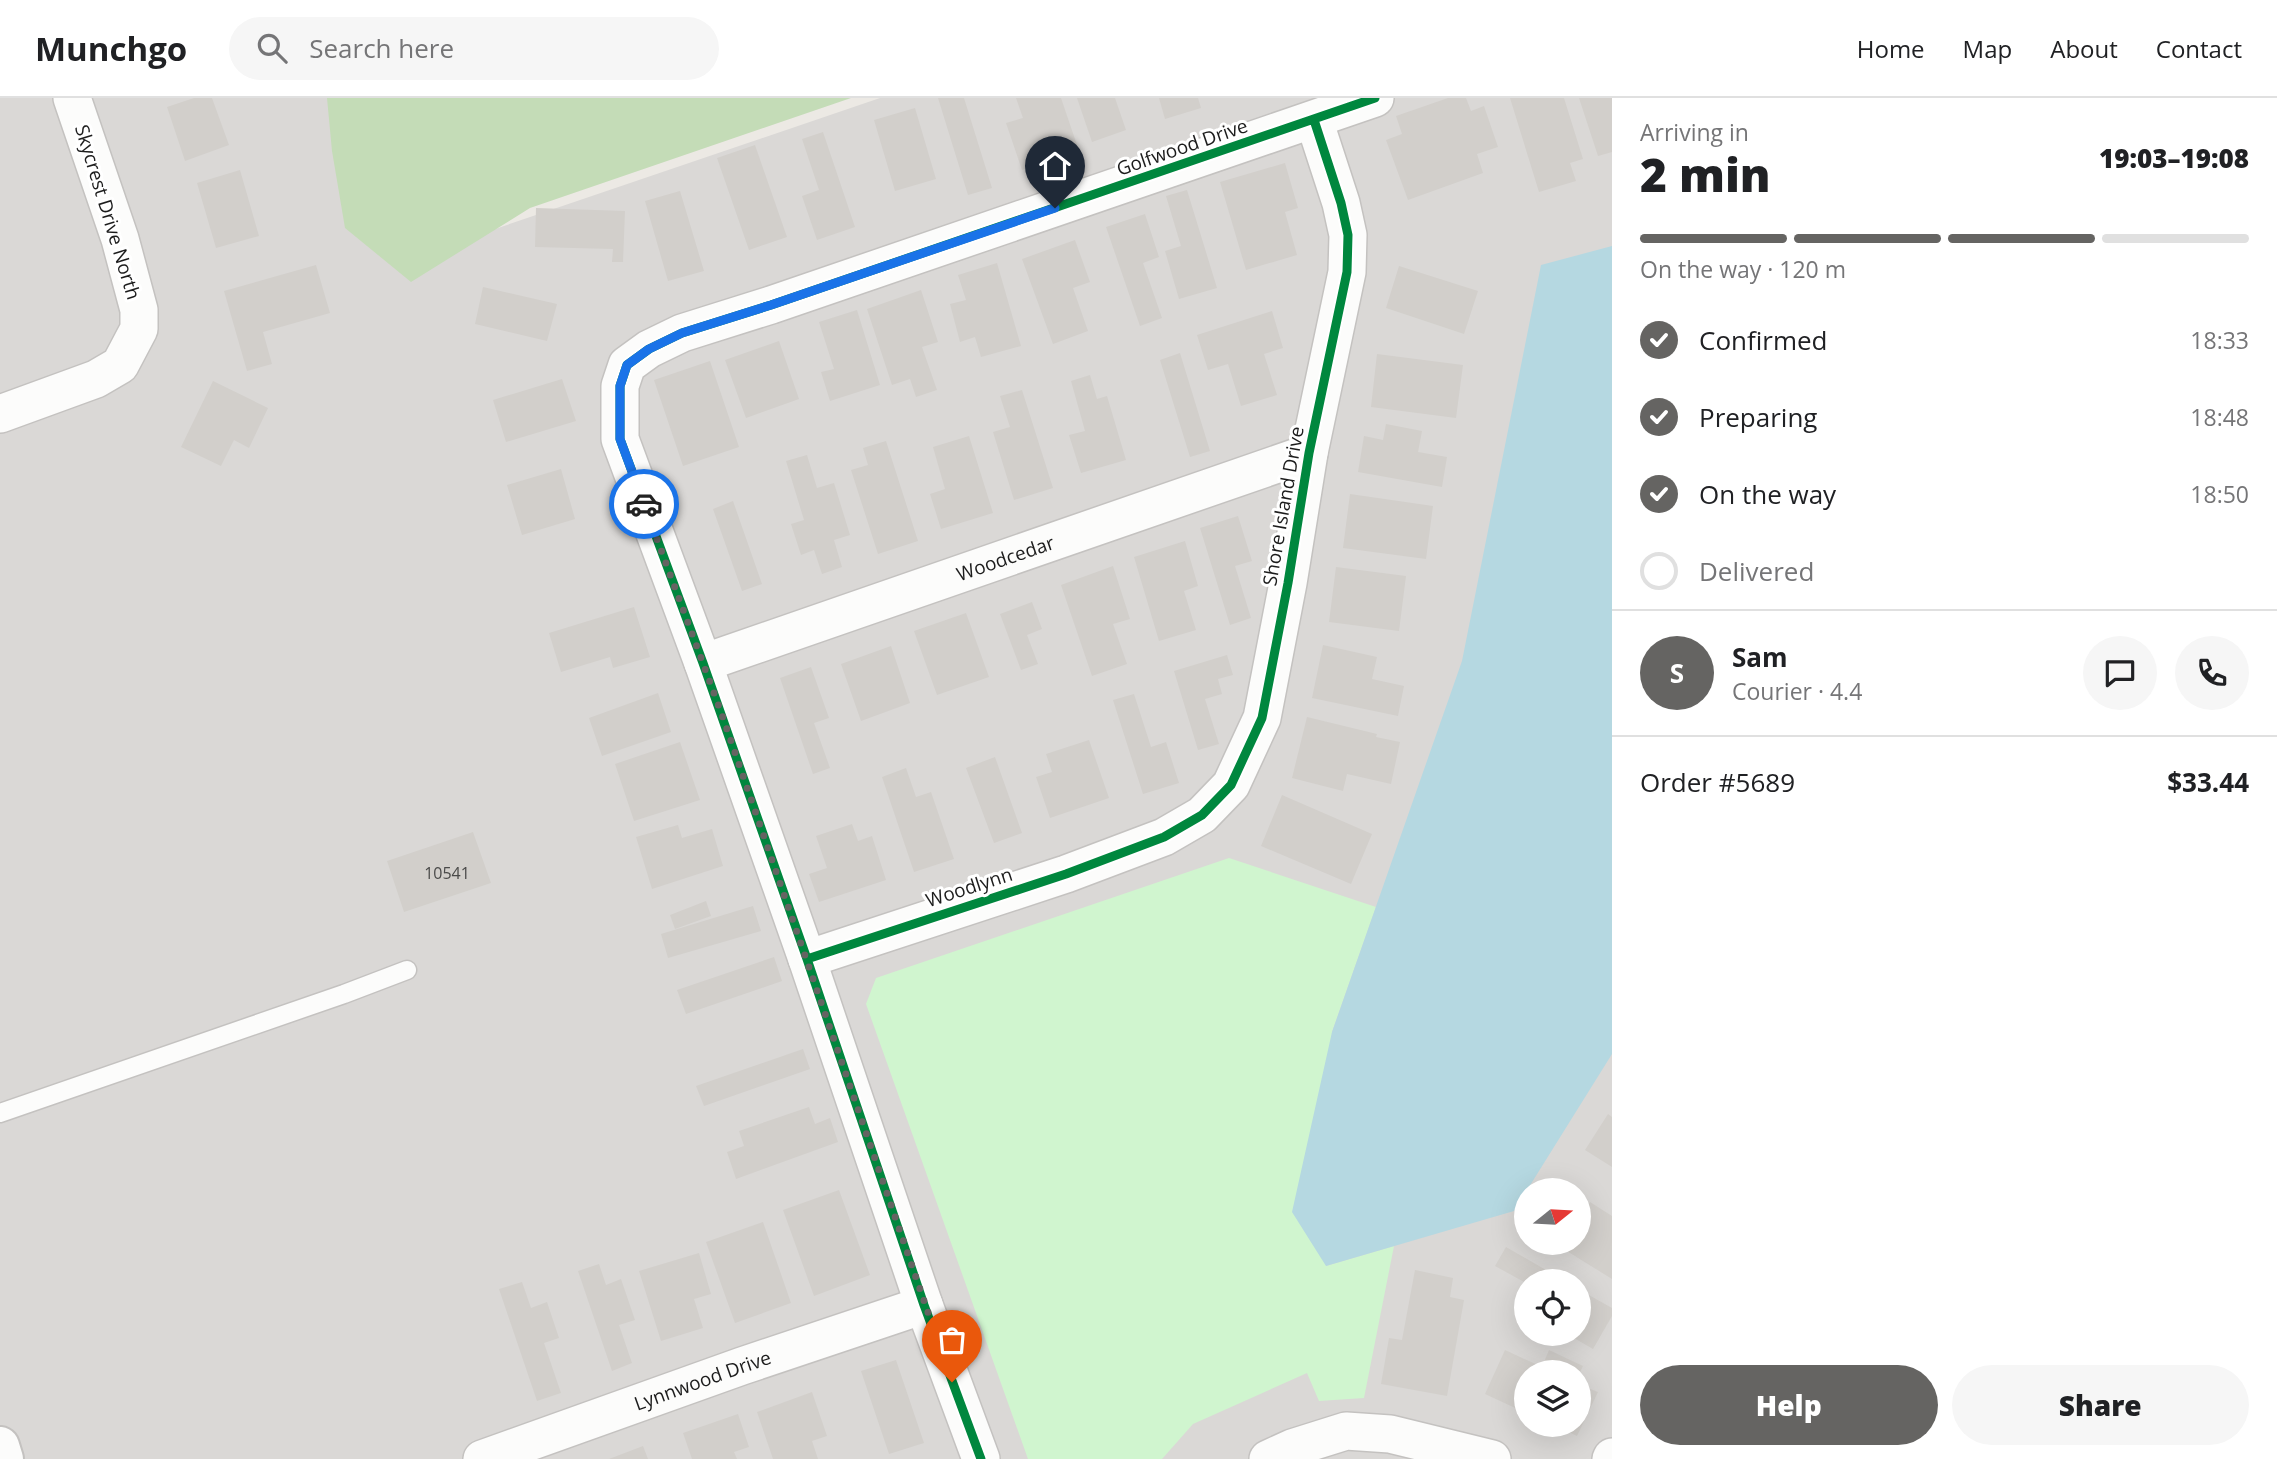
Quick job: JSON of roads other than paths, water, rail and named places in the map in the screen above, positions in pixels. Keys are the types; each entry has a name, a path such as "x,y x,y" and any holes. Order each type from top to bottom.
{"street":[{"name":"Skycrest Drive North","path":"0,414 96,379 120,365 139,329 139,310 120,239 72,98"},
{"name":"Golfwood Drive","path":"703,663 620,439 620,386 627,365 649,349 682,333 785,301 1375,98"},
{"name":"Shore Island Drive","path":"1140,846 1164,837 1202,815 1231,785 1262,718 1309,453 1347,272 1348,236 1341,203 1314,120"},
{"name":"Woodcedar","path":"703,663 1309,453"},
{"path":"703,663 924,1305 981,1459"},
{"name":"Woodlynn","path":"807,959 1140,846"},
{"name":"Lynnwood Drive","path":"482,1459 554,1446 924,1305"},
{"path":"1268,1459 1292,1448 1346,1431 1391,1434 1492,1459"},
{"path":"0,1446 4,1459"}],"lane":[{"path":"0,1113 344,995 407,970"}],"water":[{"path":"1612,246 1612,1054 1535,1178 1514,1178 1514,1211 1326,1266 1292,1212 1332,1032 1462,661 1541,265"}]}
